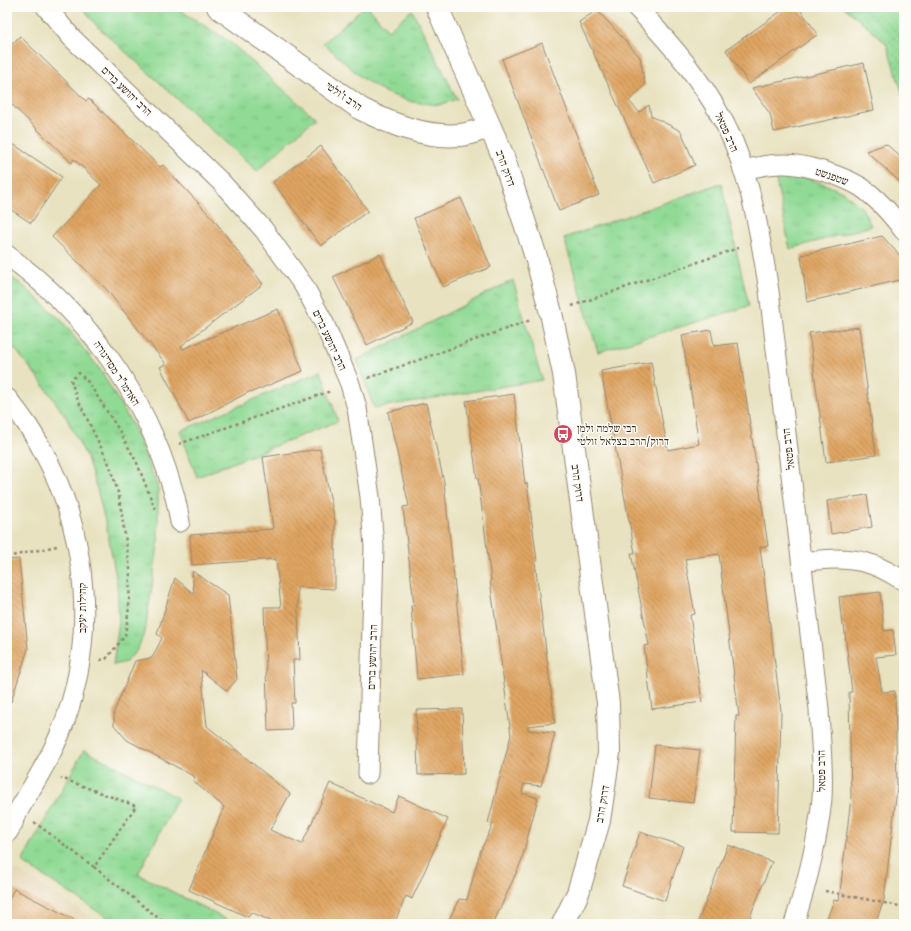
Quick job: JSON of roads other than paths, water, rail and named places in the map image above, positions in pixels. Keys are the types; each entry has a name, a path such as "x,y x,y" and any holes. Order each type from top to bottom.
{"street":[{"name":"הרב יהושע ברים","path":"46,7 71,37 222,183 264,230 304,286 324,323 350,384 357,408 364,450 374,547 368,774"},
{"name":"הרב ז'ולטי","path":"218,7 361,109 380,119 408,129 434,134 460,135 490,127"},
{"name":"דרוק הרב","path":"437,7 502,154 536,257 551,313 564,374 608,703 609,753 600,821 578,893 563,924"},
{"name":"הרב פטאל","path":"636,7 655,27 701,84 719,113 733,142 748,184 769,291 819,709 822,756 822,798 812,857 794,924"},
{"name":"שטפנשט","path":"743,170 764,165 784,164 822,171 842,178 861,188 894,218 904,230"},
{"name":"האדמו\"ר מסדיגורה","path":"7,254 28,270 59,298 89,330 117,369 138,403 160,451 172,487 180,522"},
{"name":"קהילות יעקב","path":"7,398 30,428 62,491 77,541 84,600 84,624 79,663 69,708 60,734 42,770 11,821"},
{"path":"802,562 833,558 854,560 868,563 886,570 904,581"}],"place":[{"name":"רבי שלמה זלמן דרוק/הרב בצלאל זולטי","path":"563,434"}]}
